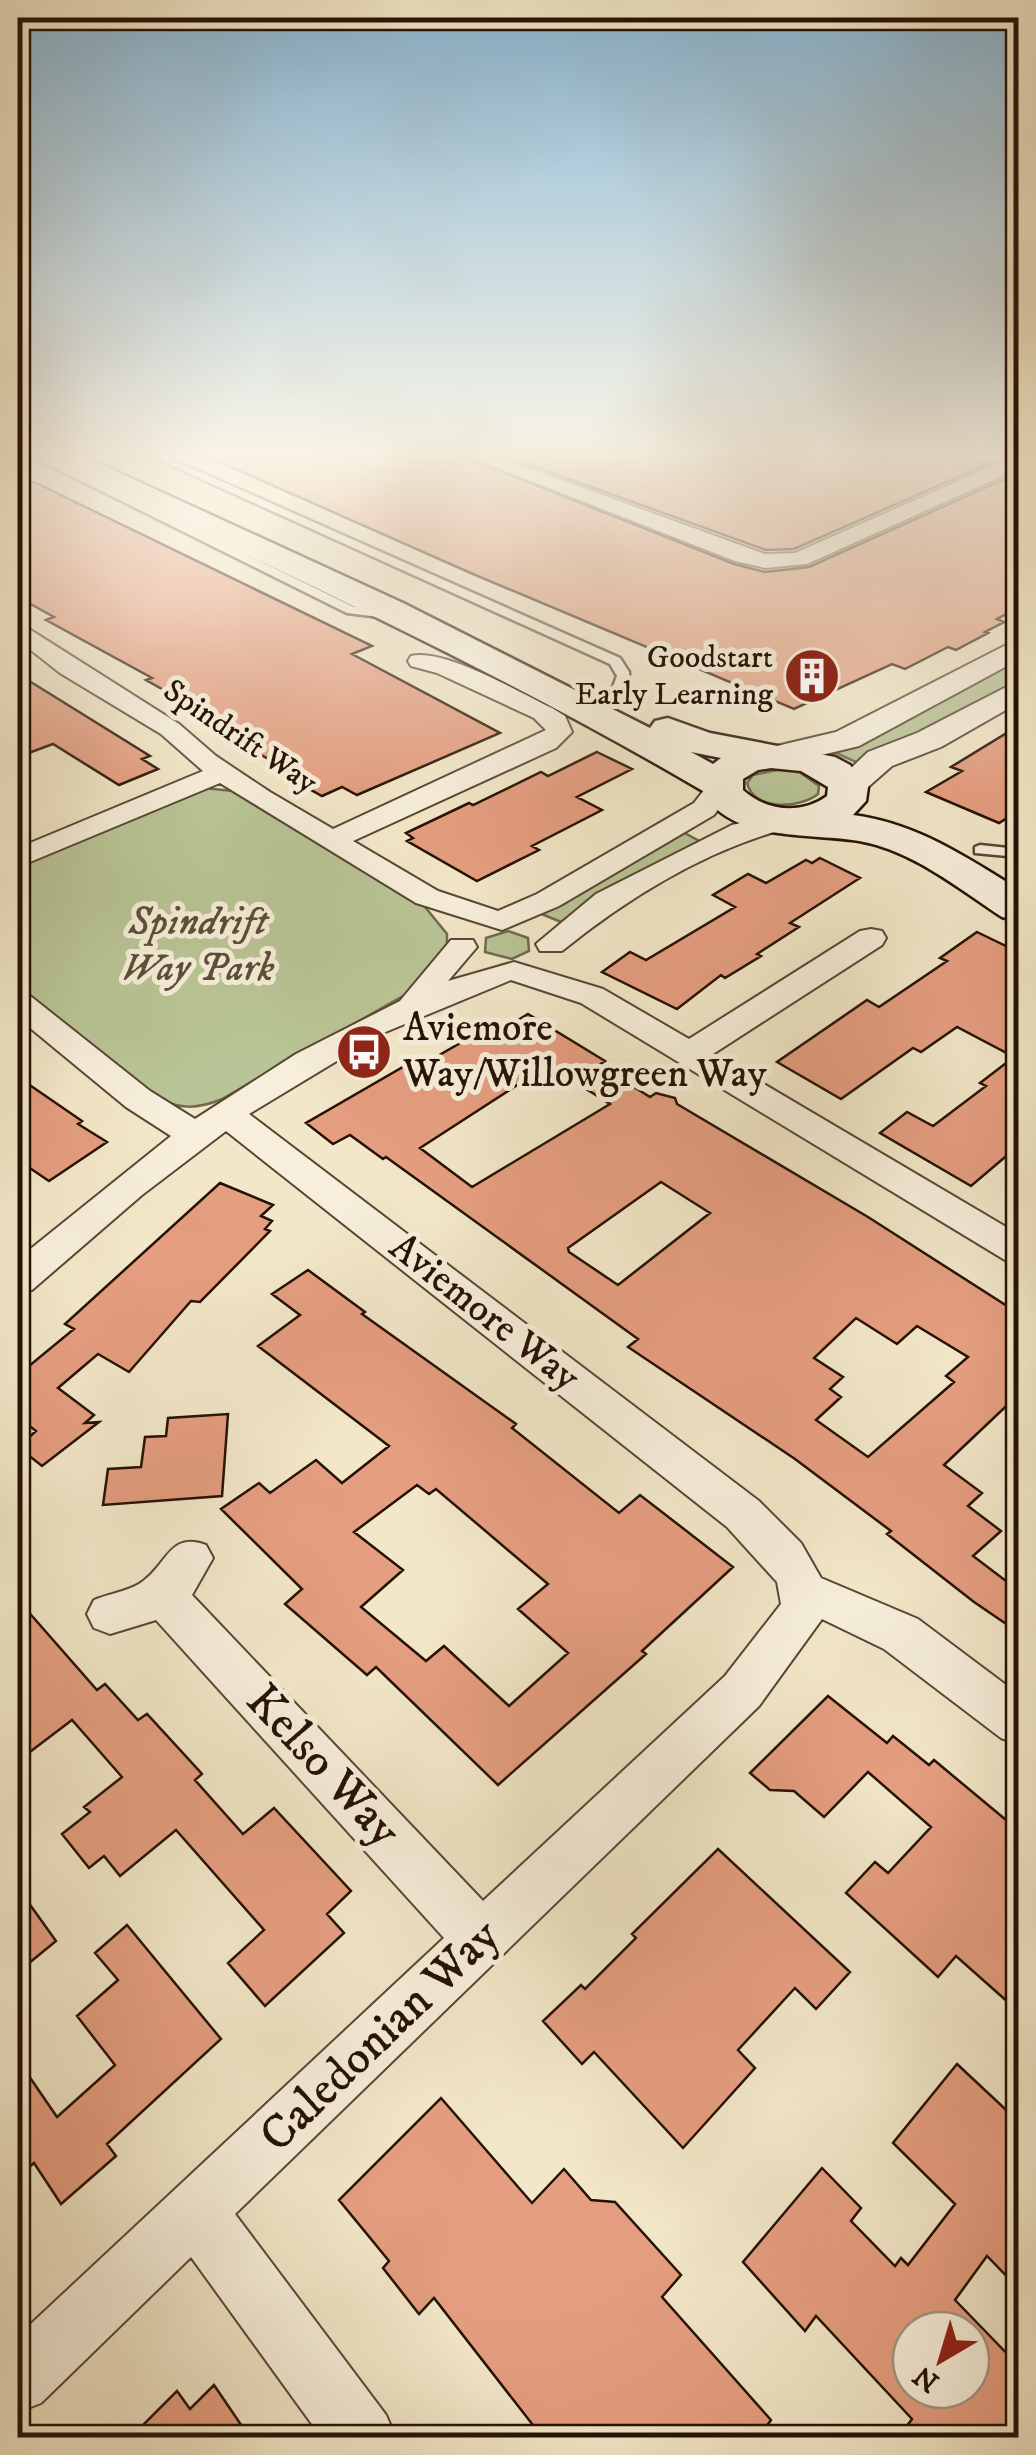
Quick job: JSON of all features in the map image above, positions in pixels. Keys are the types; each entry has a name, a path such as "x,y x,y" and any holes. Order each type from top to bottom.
{"main road":[{"path":"260,567 409,649 643,737 721,786 742,809 789,820 871,830 926,850 1018,908"},
{"path":"351,567 525,637 618,692 640,711 680,735 823,765 838,774 848,787 999,852 1018,871"},
{"path":"721,786 726,772 736,765 773,756"},
{"path":"789,820 835,810 846,802 848,787"}],"street":[{"name":"Spindrift Way","path":"18,628 68,668 170,729 222,773 427,897 500,921 531,925 545,933 551,948 592,996"},
{"path":"773,756 848,740 1018,648"},
{"path":"333,840 547,742 560,732 556,721 409,649"},
{"path":"848,787 880,759 918,745 1018,690"},
{"path":"18,858 222,773"},
{"path":"18,1280 109,1200 210,1124 402,1010 434,982 470,932 548,900 704,809 721,786"},
{"path":"402,1010 534,966 606,900 742,831 789,820"},
{"name":"Spindrift Way","path":"427,897 453,926 462,946"},
{"path":"689,1054 863,930 905,946"},
{"path":"462,946 472,962 592,996 1012,1238"},
{"name":"Aviemore Way","path":"18,1002 138,1100 210,1124 744,1514 818,1597"},
{"name":"Kelso Way","path":"110,1614 130,1611 176,1576 482,1939"},
{"path":"818,1597 876,1620 925,1650 1018,1722"},
{"name":"Caledonian Way","path":"18,2380 742,1692 807,1644 821,1628 818,1597"},
{"path":"196,2211 363,2438"}],"lane":[{"path":"262,567 351,610 409,649"},
{"path":"405,567 616,661 624,671 618,692"}],"green space":[{"path":"1018,656 1018,683 858,763 834,752 860,742"},
{"path":"782,769 798,771 819,786 818,794 800,803 778,805 758,799 751,792 747,783 753,775"},
{"name":"Spindrift Way Park","path":"203,788 233,791 425,907 447,934 447,950 410,992 222,1099 188,1107 154,1097 18,989 18,866"},
{"path":"679,830 703,843 598,895 561,922 539,913"},
{"path":"508,931 528,938 529,951 512,959 485,952 486,938"}],"building":[{"path":"18,567 208,567 372,646 352,654 500,733 357,795 342,787 322,796 293,780 300,777 240,743 247,741 212,720 215,719 146,680 152,678 46,620 54,617 18,597"},
{"path":"456,567 744,567 765,572 810,567 1018,567 1018,608 997,619 1004,622 985,632 988,633 956,650 948,647 905,669 892,664 794,709"},
{"path":"18,674 150,756 142,759 158,769 119,785 53,744 18,757"},
{"path":"1018,726 1018,811 999,823 926,792 962,771 951,767"},
{"path":"597,752 632,769 577,797 602,810 532,846 539,850 477,881 407,841 413,838 406,833 469,803 473,805 541,772 548,776"},
{"path":"820,858 860,878 790,923 799,927 757,954 761,956 725,978 721,975 677,1009 602,972 630,952 646,960 735,907 713,895 748,874 766,883 806,860 812,863"},
{"path":"977,932 1018,952 1018,1146 971,1186 880,1133 907,1112 933,1126 986,1086 980,1083 1014,1057 957,1027 921,1052 913,1048 841,1099 777,1062 867,1000 879,1007 947,961 940,958"},
{"path":"528,1014 605,1061 599,1065 650,1097 656,1093 675,1098 677,1104 868,1217 1018,1313 1018,1395 944,1465 982,1493 968,1506 1001,1531 973,1556 1018,1590 1018,1632 974,1602 887,1534 891,1531 795,1459 628,1347 638,1339 386,1157 383,1159 350,1135 333,1144 306,1123 415,1060 422,1065 481,1031 490,1037","holes":["548,1065 610,1104 472,1187 420,1148","661,1182 710,1213 618,1285 568,1248","856,1318 897,1344 917,1326 968,1357 946,1376 954,1382 868,1457 816,1420 841,1397 830,1389 843,1377 814,1358"]},
{"path":"18,1077 107,1142 49,1181 18,1160"},
{"path":"220,1183 273,1205 261,1216 272,1221 265,1229 270,1231 200,1302 191,1301 129,1372 98,1354 58,1388 94,1415 85,1423 99,1422 42,1466 18,1447 36,1431 18,1417 18,1375 74,1329 65,1324"},
{"path":"308,1270 365,1312 362,1314 516,1424 512,1428 619,1513 640,1495 733,1567 642,1651 646,1654 498,1785 376,1667 367,1675 285,1604 302,1589 221,1509 259,1483 270,1493 316,1460 342,1483 389,1446 258,1346 300,1315 272,1294","holes":["417,1485 429,1494 436,1489 548,1584 518,1609 568,1653 509,1706 444,1646 426,1661 361,1607 403,1570 354,1532"]},
{"path":"228,1414 222,1496 103,1505 108,1469 141,1467 145,1437 166,1436 168,1418"},
{"path":"18,1600 97,1690 105,1684 138,1720 147,1714 202,1774 195,1780 243,1834 274,1808 351,1891 327,1914 344,1933 265,2006 228,1963 264,1930 176,1830 120,1876 104,1856 89,1868 62,1834 90,1812 84,1807 122,1777 72,1720 18,1761"},
{"path":"828,1696 887,1743 893,1736 929,1765 934,1760 1018,1830 1018,2011 956,1956 938,1977 846,1893 875,1862 888,1873 931,1827 868,1772 824,1817 794,1791 770,1790 750,1773"},
{"path":"718,1849 850,1972 816,2009 795,1988 738,2050 755,2068 683,2148 594,2052 582,2064 543,2021 581,1985 585,1989 636,1938 632,1934"},
{"path":"18,1888 56,1941 18,1972"},
{"path":"127,1925 221,2039 107,2144 116,2156 61,2204 34,2163 18,2177 18,2060 57,2117 115,2065 77,2016 118,1980 95,1953"},
{"path":"957,2064 1018,2121 1018,2288 987,2256 955,2300 965,2310 891,2310 891,2396 816,2316 805,2331 743,2262 822,2168 861,2208 851,2221 895,2266 901,2258 908,2265 955,2204 893,2143"},
{"path":"441,2098 532,2203 564,2169 591,2200 615,2202 681,2275 662,2297 771,2420 758,2438 543,2438 434,2298 419,2314 383,2268 389,2261 339,2200"},
{"path":"991,2337 1018,2365 1018,2417 1005,2438 898,2438 912,2419 904,2410 991,2410"},
{"path":"214,2385 250,2438 130,2438 177,2391 190,2409"}],"place":[{"name":"Goodstart Early Learning","path":"812,676"},
{"name":"Aviemore Way/Willowgreen Way","path":"364,1052"}]}
